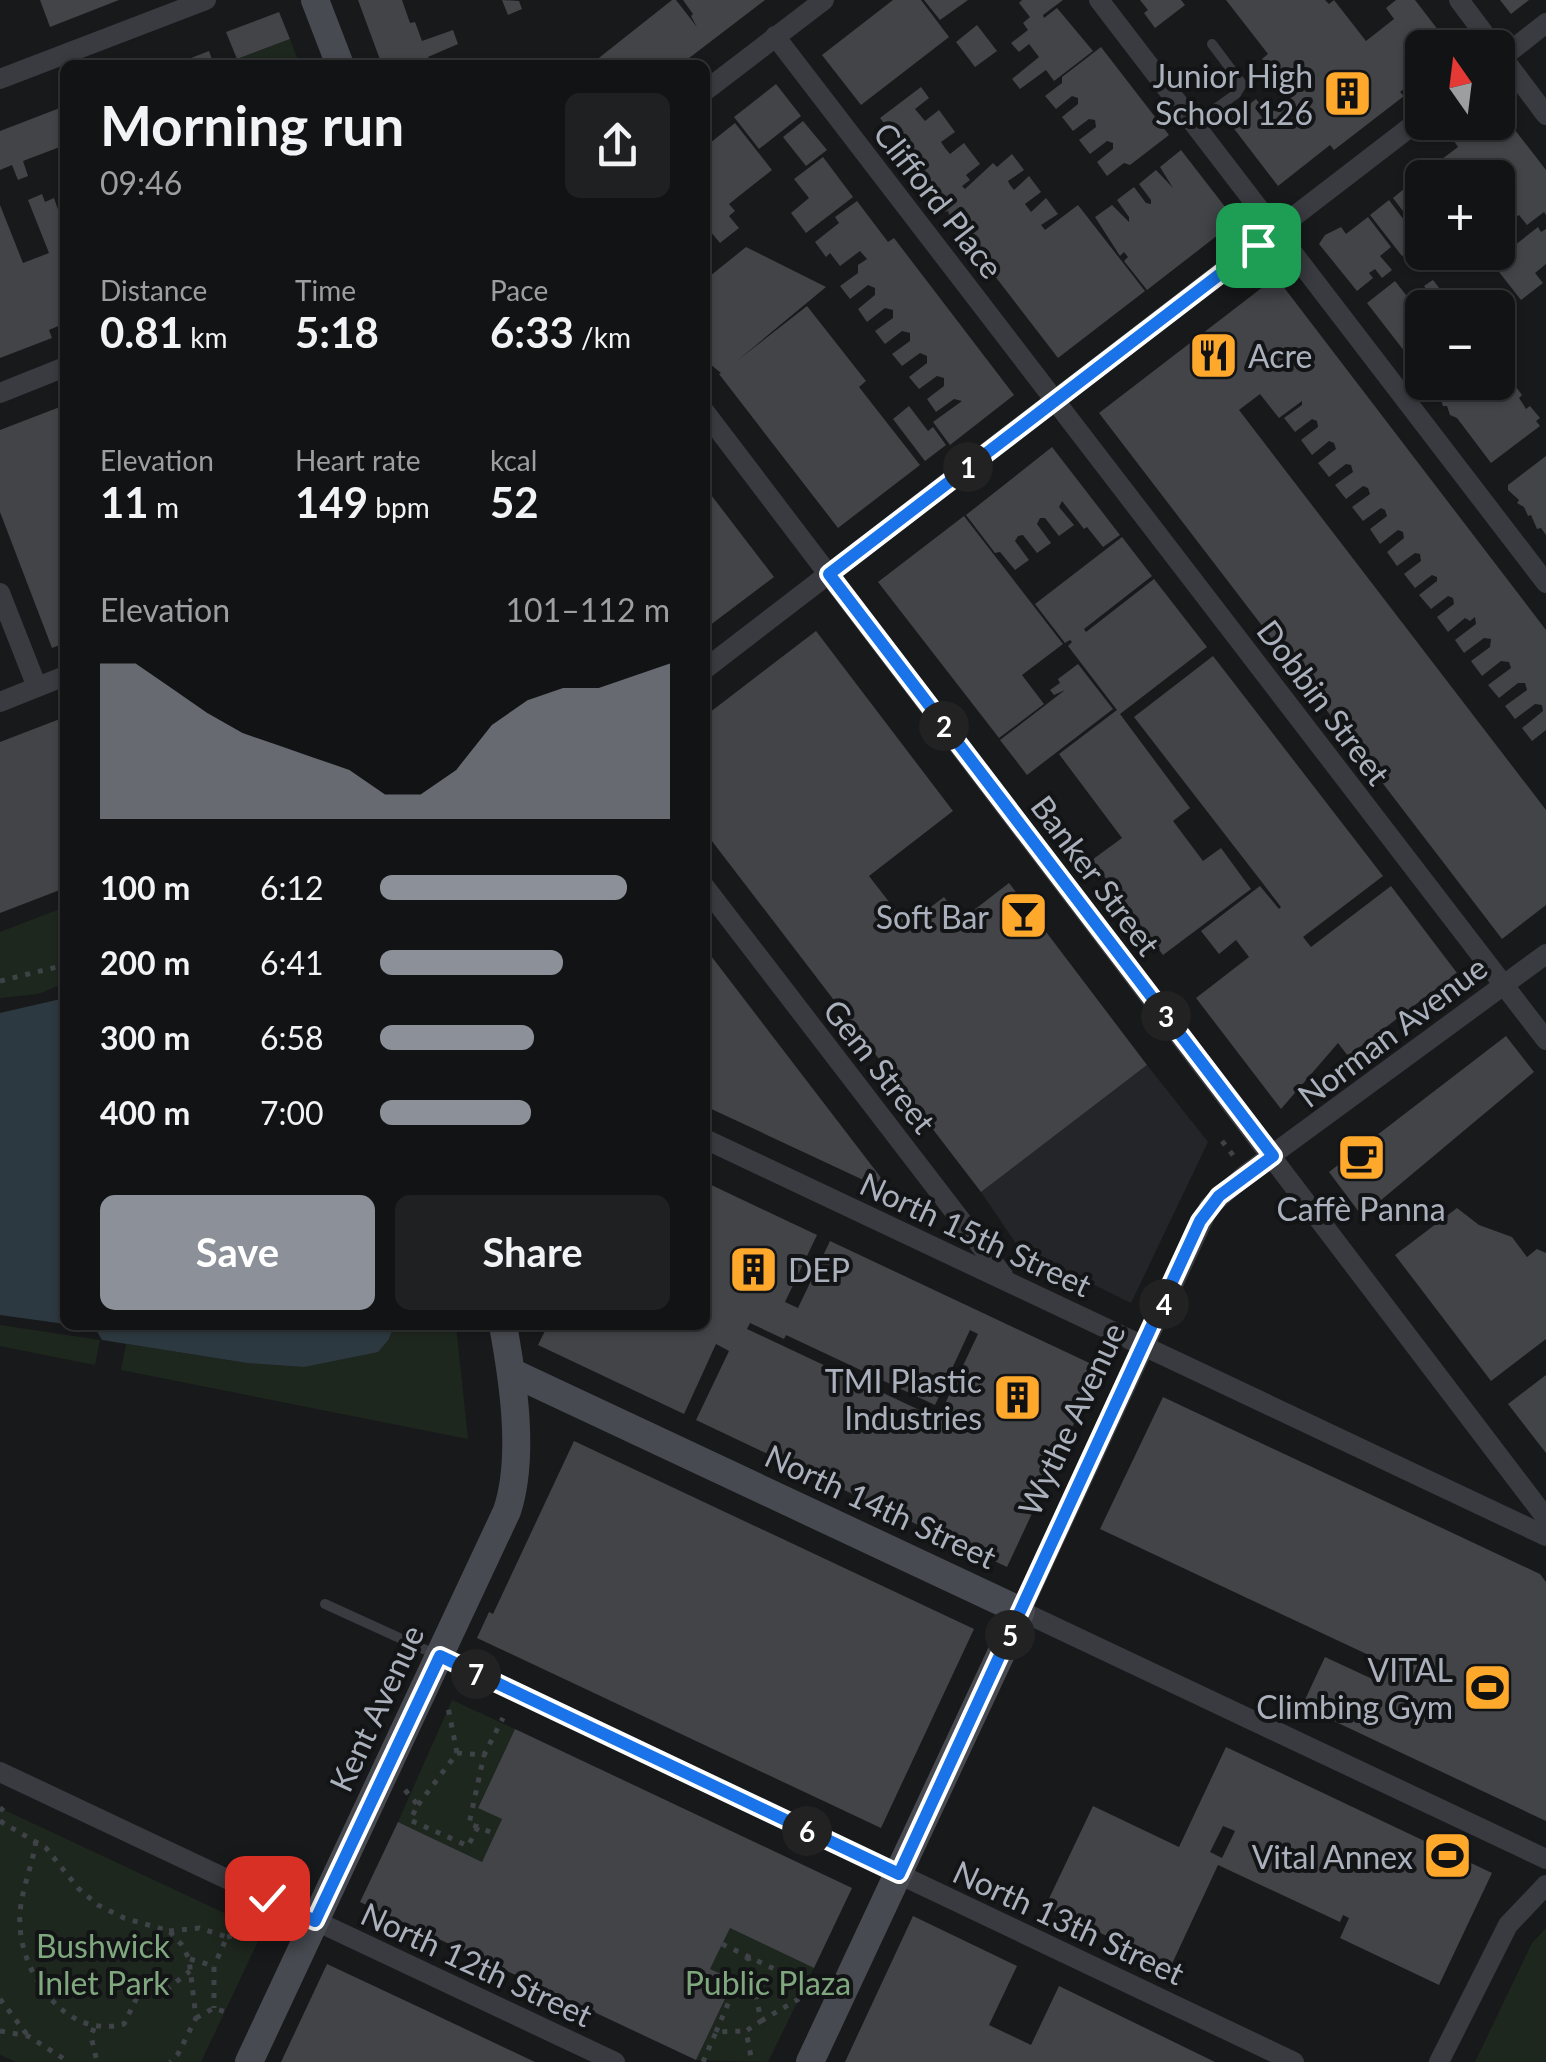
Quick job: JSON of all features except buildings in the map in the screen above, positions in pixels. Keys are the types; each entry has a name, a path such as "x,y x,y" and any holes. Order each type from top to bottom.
{"main road":[{"path":"315,0 338,60"},
{"name":"Kent Avenue","path":"249,2062 512,1495 511,1372 504,1330"},
{"name":"North 14th Street","path":"511,1372 1021,1610"},
{"name":"Wythe Avenue","path":"810,2062 1021,1610"}],"street":[{"path":"0,79 206,0"},
{"path":"710,86 824,0"},
{"path":"1100,0 1546,583"},
{"path":"1459,0 1481,30"},
{"path":"1515,43 1546,24"},
{"name":"Clifford Place","path":"775,36 1055,400"},
{"path":"1515,76 1546,115"},
{"path":"710,665 1405,131"},
{"path":"0,393 60,369"},
{"name":"Dobbin Street","path":"1055,400 1546,1040"},
{"name":"Banker Street","path":"710,419 1546,1518"},
{"path":"0,593 37,687"},
{"path":"0,702 60,678"},
{"name":"Gem Street","path":"710,895 1007,1281"},
{"name":"Norman Avenue","path":"1273,1156 1546,954"},
{"name":"North 15th Street","path":"710,1142 1546,1536"},
{"name":"Wythe Avenue","path":"1021,1610 1209,1207 1273,1156"},
{"name":"North 14th Street","path":"1021,1610 1546,1859"},
{"name":"North 13th Street","path":"440,1656 1294,2062"},
{"name":"North 12th Street","path":"0,1772 614,2062"},
{"path":"1439,2062 1508,1925 1546,1885"}],"lane":[{"path":"1194,124 1236,94 1242,84 1212,44"},
{"path":"325,1604 440,1656"}],"path":[{"path":"0,981 60,967"},
{"path":"1222,1141 1233,1148 1237,1162"},
{"path":"447,1702 457,1753 410,1820 468,1846 478,1827"},
{"path":"495,1834 469,1824 484,1755 504,1718"},
{"path":"457,1753 484,1755"},
{"path":"405,1790 418,1806"},
{"path":"0,1812 9,1802"},
{"path":"0,1821 36,1841 98,1905 124,1918 169,1931 199,1928 227,1936 272,1928"},
{"path":"36,1841 20,1910 20,1927 25,1955 41,1988 60,2008 94,2028 124,2024 140,1992 166,1990 190,1972"},
{"path":"169,1931 189,1959 196,2018"},
{"path":"214,2008 214,1966 227,1936"},
{"path":"716,2032 746,2031 816,1989 722,1944"},
{"path":"748,1956 761,2022"},
{"path":"703,2062 748,1956"},
{"path":"189,1959 214,1966"},
{"path":"0,1999 28,2036 69,2062"},
{"path":"170,2062 196,2018 214,2008 231,2014"},
{"path":"94,2028 91,2036 96,2062"},
{"path":"0,2031 28,2036"},
{"path":"746,2031 752,2062"}],"shaded area":[{"path":"60,999 60,1323 0,1315 0,1013"},
{"path":"1147,1065 1208,1142 1131,1303 1019,1248 981,1192"},
{"path":"96,1330 392,1330 378,1352 304,1367 247,1363 102,1340"}],"green space":[{"path":"290,39 298,60 235,60"},
{"path":"60,909 60,985 38,994 0,998 0,932"},
{"path":"0,1325 100,1340 95,1365 0,1346"},
{"path":"392,1330 457,1330 468,1439 121,1370 126,1344 247,1363 304,1367 389,1339"},
{"path":"452,1700 515,1729 478,1807 502,1819 482,1862 398,1822"},
{"name":"Bushwick Inlet Park","path":"0,1808 263,1931 201,2062 16,2062 0,2055"},
{"name":"Public Plaza","path":"730,1928 814,1968 768,2062 696,2060 734,1981 710,1969"},
{"path":"1546,1928 1546,2062 1475,2062 1532,1943"}],"place":[{"name":"Junior High School 126","path":"1348,93"},
{"name":"Acre","path":"1213,355"},
{"name":"Soft Bar","path":"1024,916"},
{"name":"Caffè Panna","path":"1361,1158"},
{"name":"DEP","path":"753,1269"},
{"name":"TMI Plastic Industries","path":"1017,1398"},
{"name":"VITAL Climbing Gym","path":"1488,1687"},
{"name":"Vital Annex","path":"1448,1856"}],"route":[{"path":"267,1898 315,1921 440,1656 899,1874 1200,1221 1219,1196 1273,1156 829,574 1258,245"}]}
